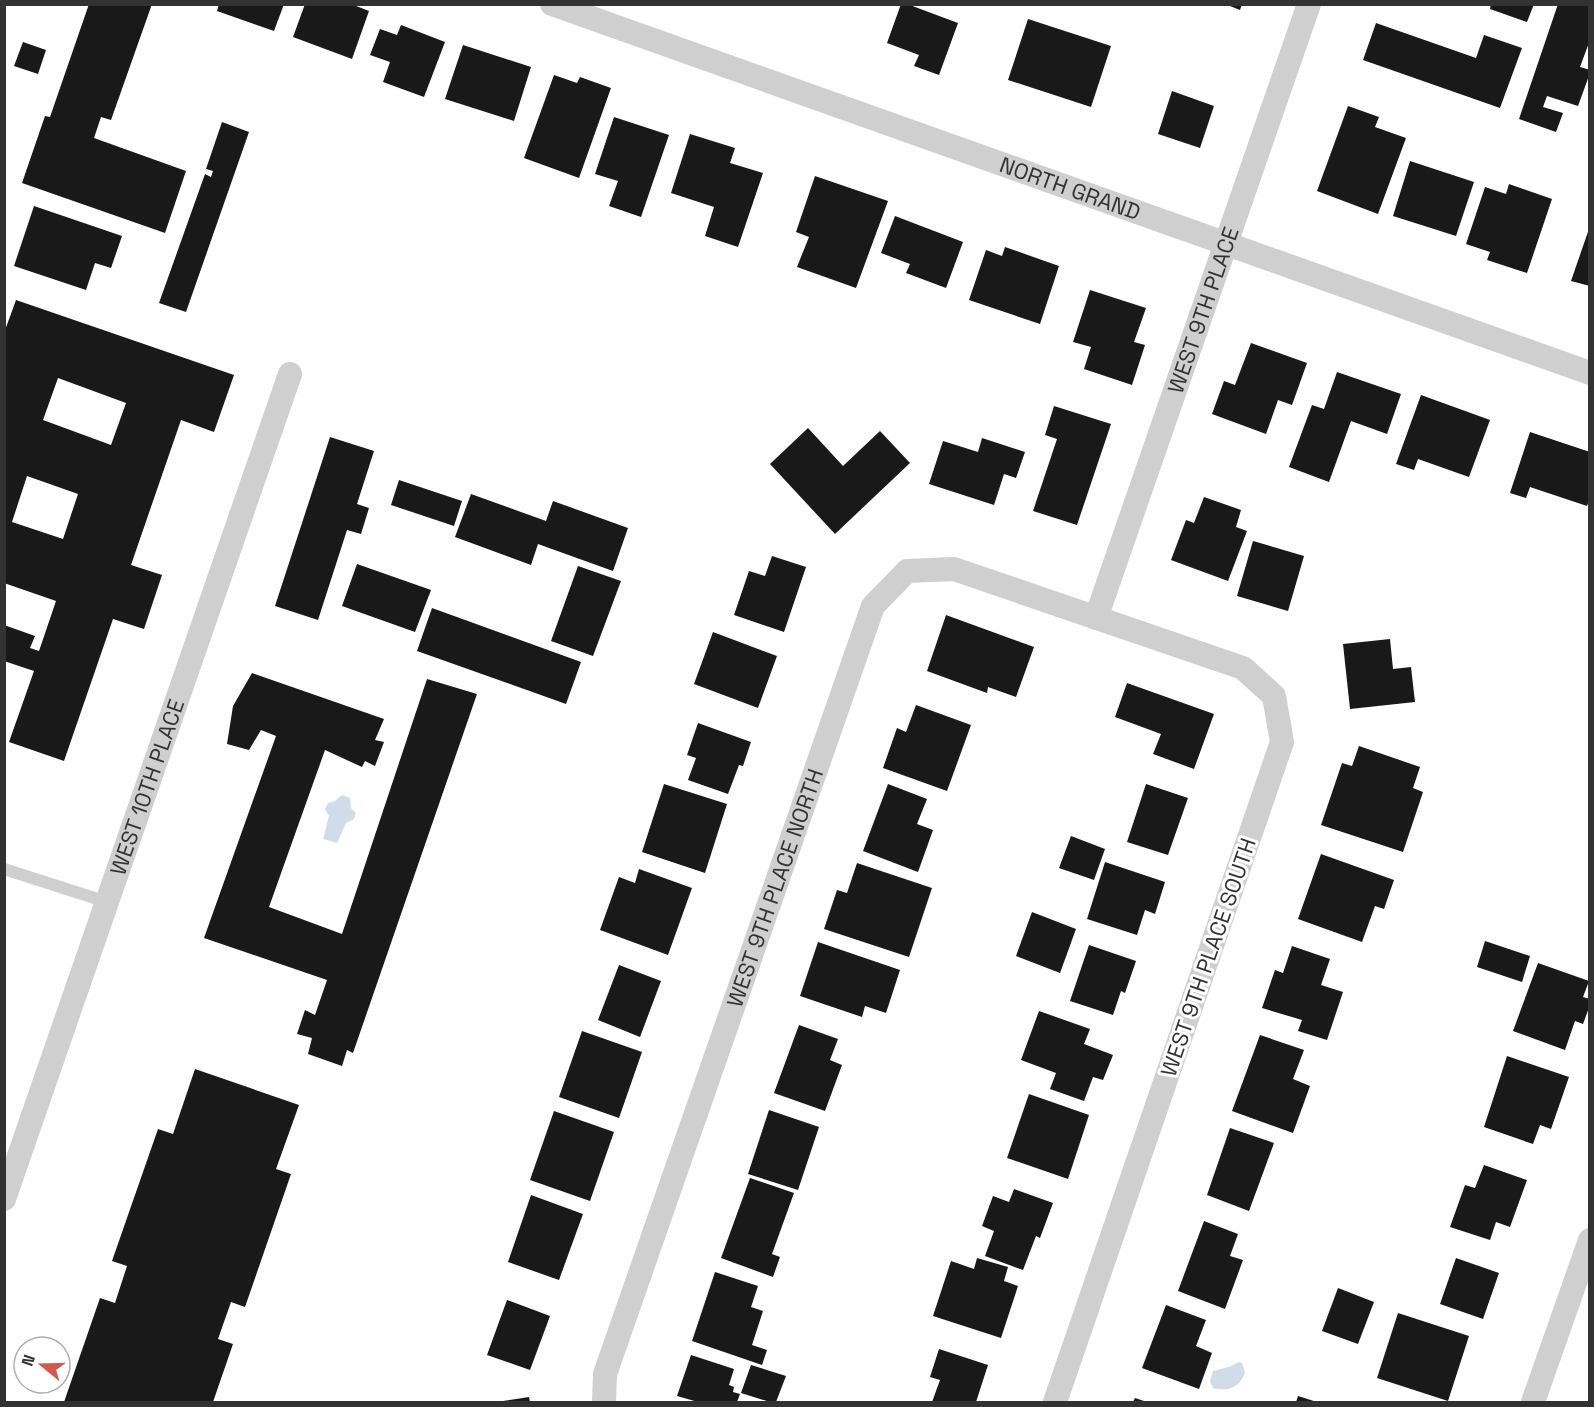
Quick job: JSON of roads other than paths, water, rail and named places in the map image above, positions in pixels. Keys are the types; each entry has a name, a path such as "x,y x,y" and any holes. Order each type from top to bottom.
{"street":[{"name":"NORTH GRAND","path":"552,4 1590,373"},
{"name":"WEST 9TH PLACE","path":"1096,618 1310,4"},
{"name":"WEST 10TH PLACE","path":"4,1199 290,374"},
{"name":"WEST 9TH PLACE NORTH","path":"604,1402 605,1374 873,606 907,571 954,569 1096,618"},
{"name":"WEST 9TH PLACE SOUTH","path":"1055,1402 1282,742 1274,696 1243,668 1096,618"},
{"path":"1533,1402 1590,1240"}],"lane":[{"path":"4,869 107,902"}],"water":[{"path":"342,795 350,798 351,808 356,813 354,819 346,823 337,843 323,839 329,816 325,809 328,803"},
{"path":"1242,1363 1245,1373 1240,1382 1228,1389 1213,1388 1210,1381 1213,1371"}]}
